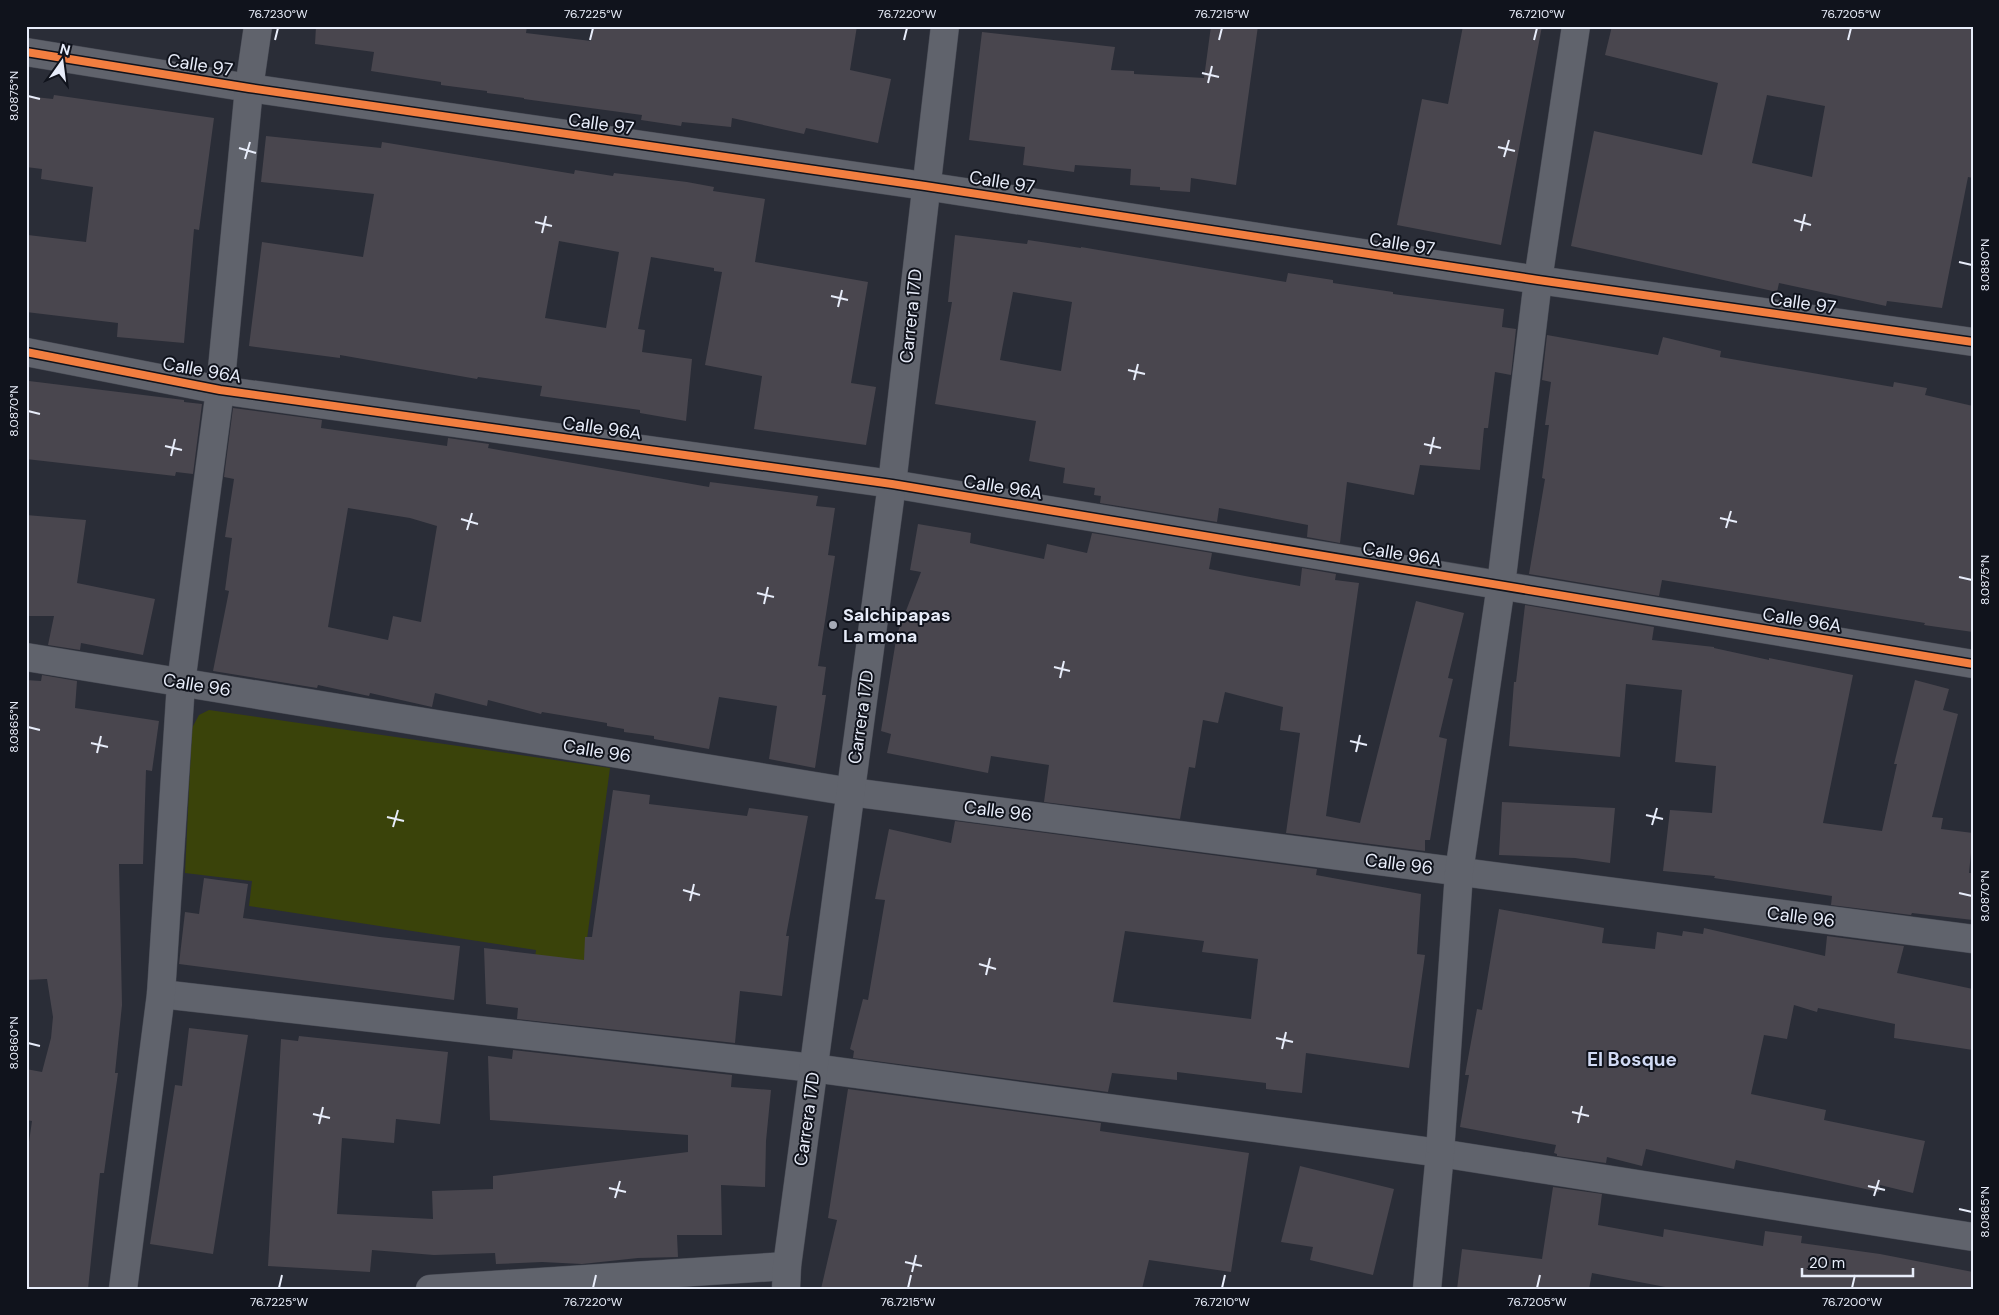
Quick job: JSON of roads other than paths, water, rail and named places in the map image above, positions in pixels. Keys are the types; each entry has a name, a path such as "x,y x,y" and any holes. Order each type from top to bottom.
{"street":[{"path":"123,1289 160,994 181,682 220,390 248,88 258,26"},
{"name":"Carrera 17D","path":"787,1277 813,1068 892,484 945,26"},
{"path":"1427,1289 1440,1152 1459,872 1501,585 1538,280 1576,26"},
{"name":"Calle 97","path":"26,52 248,88 925,186 1538,280 1973,342"},
{"name":"Calle 96A","path":"26,352 220,390 892,484 1973,664"},
{"name":"Calle 96","path":"26,657 851,792 1973,939"},
{"path":"160,994 813,1068 1440,1152 1973,1237"},
{"path":"430,1289 787,1277"}],"place":[{"name":"Salchipapas La mona","path":"833,625"}],"district":[{"name":"El Bosque","path":"1632,1059"}]}
